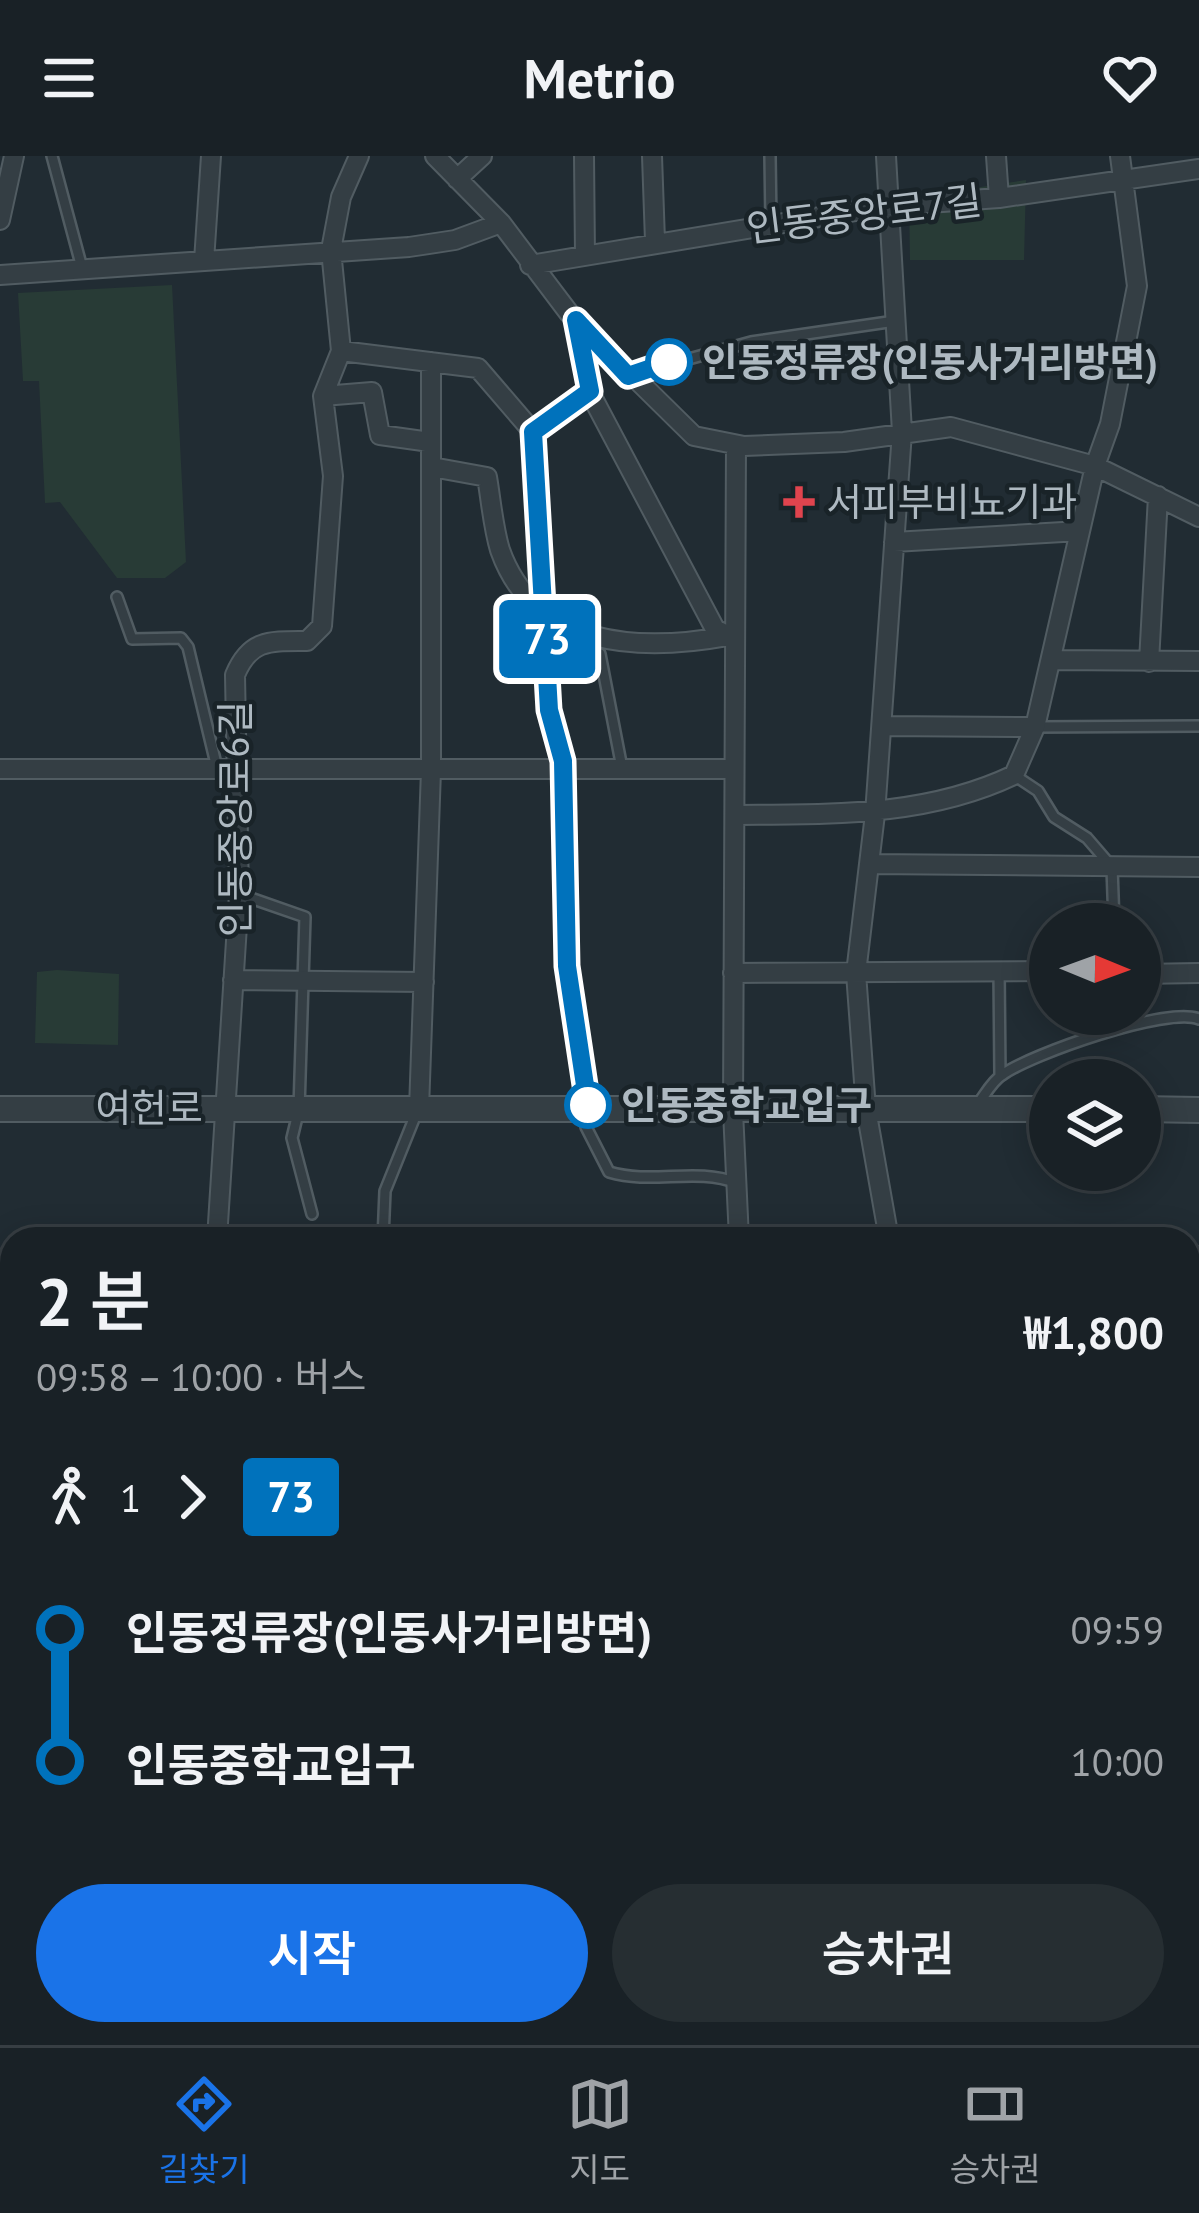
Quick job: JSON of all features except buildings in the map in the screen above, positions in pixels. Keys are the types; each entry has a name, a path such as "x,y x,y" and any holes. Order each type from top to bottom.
{"street":[{"path":"0,220 14,156"},
{"path":"204,261 211,156"},
{"name":"인동중앙로6길","path":"218,1227 239,894 228,772 235,675 245,651 260,642 307,641 322,626 333,476 323,396 340,350 331,250 341,197 359,156"},
{"path":"435,156 501,223 576,320 694,436 736,445 844,442 952,427 1095,466 1199,517"},
{"path":"458,179 482,156"},
{"path":"584,156 585,255"},
{"path":"652,156 655,241"},
{"path":"886,156 902,432 875,814 856,973 866,1109 887,1227"},
{"path":"996,156 999,198"},
{"path":"735,815 875,814 986,788 1014,775 1035,727 1095,466 1110,424 1137,286 1131,208 1120,177 1120,156"},
{"name":"인동중앙로7길","path":"530,265 886,206 999,198 1120,177 1199,170"},
{"path":"0,275 409,248 455,240 501,223"},
{"path":"576,320 590,391 715,629 731,638"},
{"path":"340,350 478,368 533,432 549,710 564,769 567,966 589,1112"},
{"path":"418,1109 431,770 431,362"},
{"path":"533,432 590,391"},
{"path":"323,396 372,392 380,435 430,442"},
{"path":"736,445 731,638 733,1111 739,1227"},
{"path":"432,466 487,477 500,550 546,617 597,636 665,647 731,638"},
{"path":"1149,662 1158,496"},
{"path":"894,542 1080,531"},
{"path":"1051,660 1199,661"},
{"path":"882,726 1035,727"},
{"path":"0,770 734,770"},
{"path":"869,864 1199,867"},
{"path":"734,973 1029,970"},
{"path":"1161,974 1199,973"},
{"name":"인동중앙로6길","path":"233,980 424,982"},
{"name":"여헌로","path":"0,1109 1029,1109"},
{"path":"1161,1109 1199,1110"}],"lane":[{"path":"52,156 82,268"},
{"path":"770,156 770,224"},
{"path":"628,376 751,342 895,321"},
{"path":"117,597 132,639 182,638 188,646 228,772"},
{"path":"548,650 601,654 622,768"},
{"path":"1035,727 1199,726"},
{"path":"1014,775 1038,791 1054,817 1087,838 1112,867 1113,903"},
{"path":"239,894 305,917 299,1108 292,1138 312,1214"},
{"path":"999,969 1000,1076"},
{"path":"975,1109 1000,1076 1073,1045 1170,1016 1199,1019"},
{"path":"384,1227 385,1191 418,1109"},
{"path":"589,1112 586,1126 609,1172 633,1179 710,1173 737,1183"}],"green space":[{"path":"1026,180 1024,260 910,260 909,198"},
{"path":"172,285 186,562 165,578 117,578 60,502 45,503 39,381 23,381 18,293"},
{"path":"37,972 119,974 118,1045 35,1043"}],"bus line":[{"name":"73","path":"588,1105 567,966 563,761 549,710 533,432 590,391 576,320 628,376 669,362"}],"place":[{"name":"인동정류장(인동사거리방면)","path":"669,362"},
{"name":"서피부비뇨기과","path":"799,502"},
{"name":"인동중학교입구","path":"588,1105"}]}
